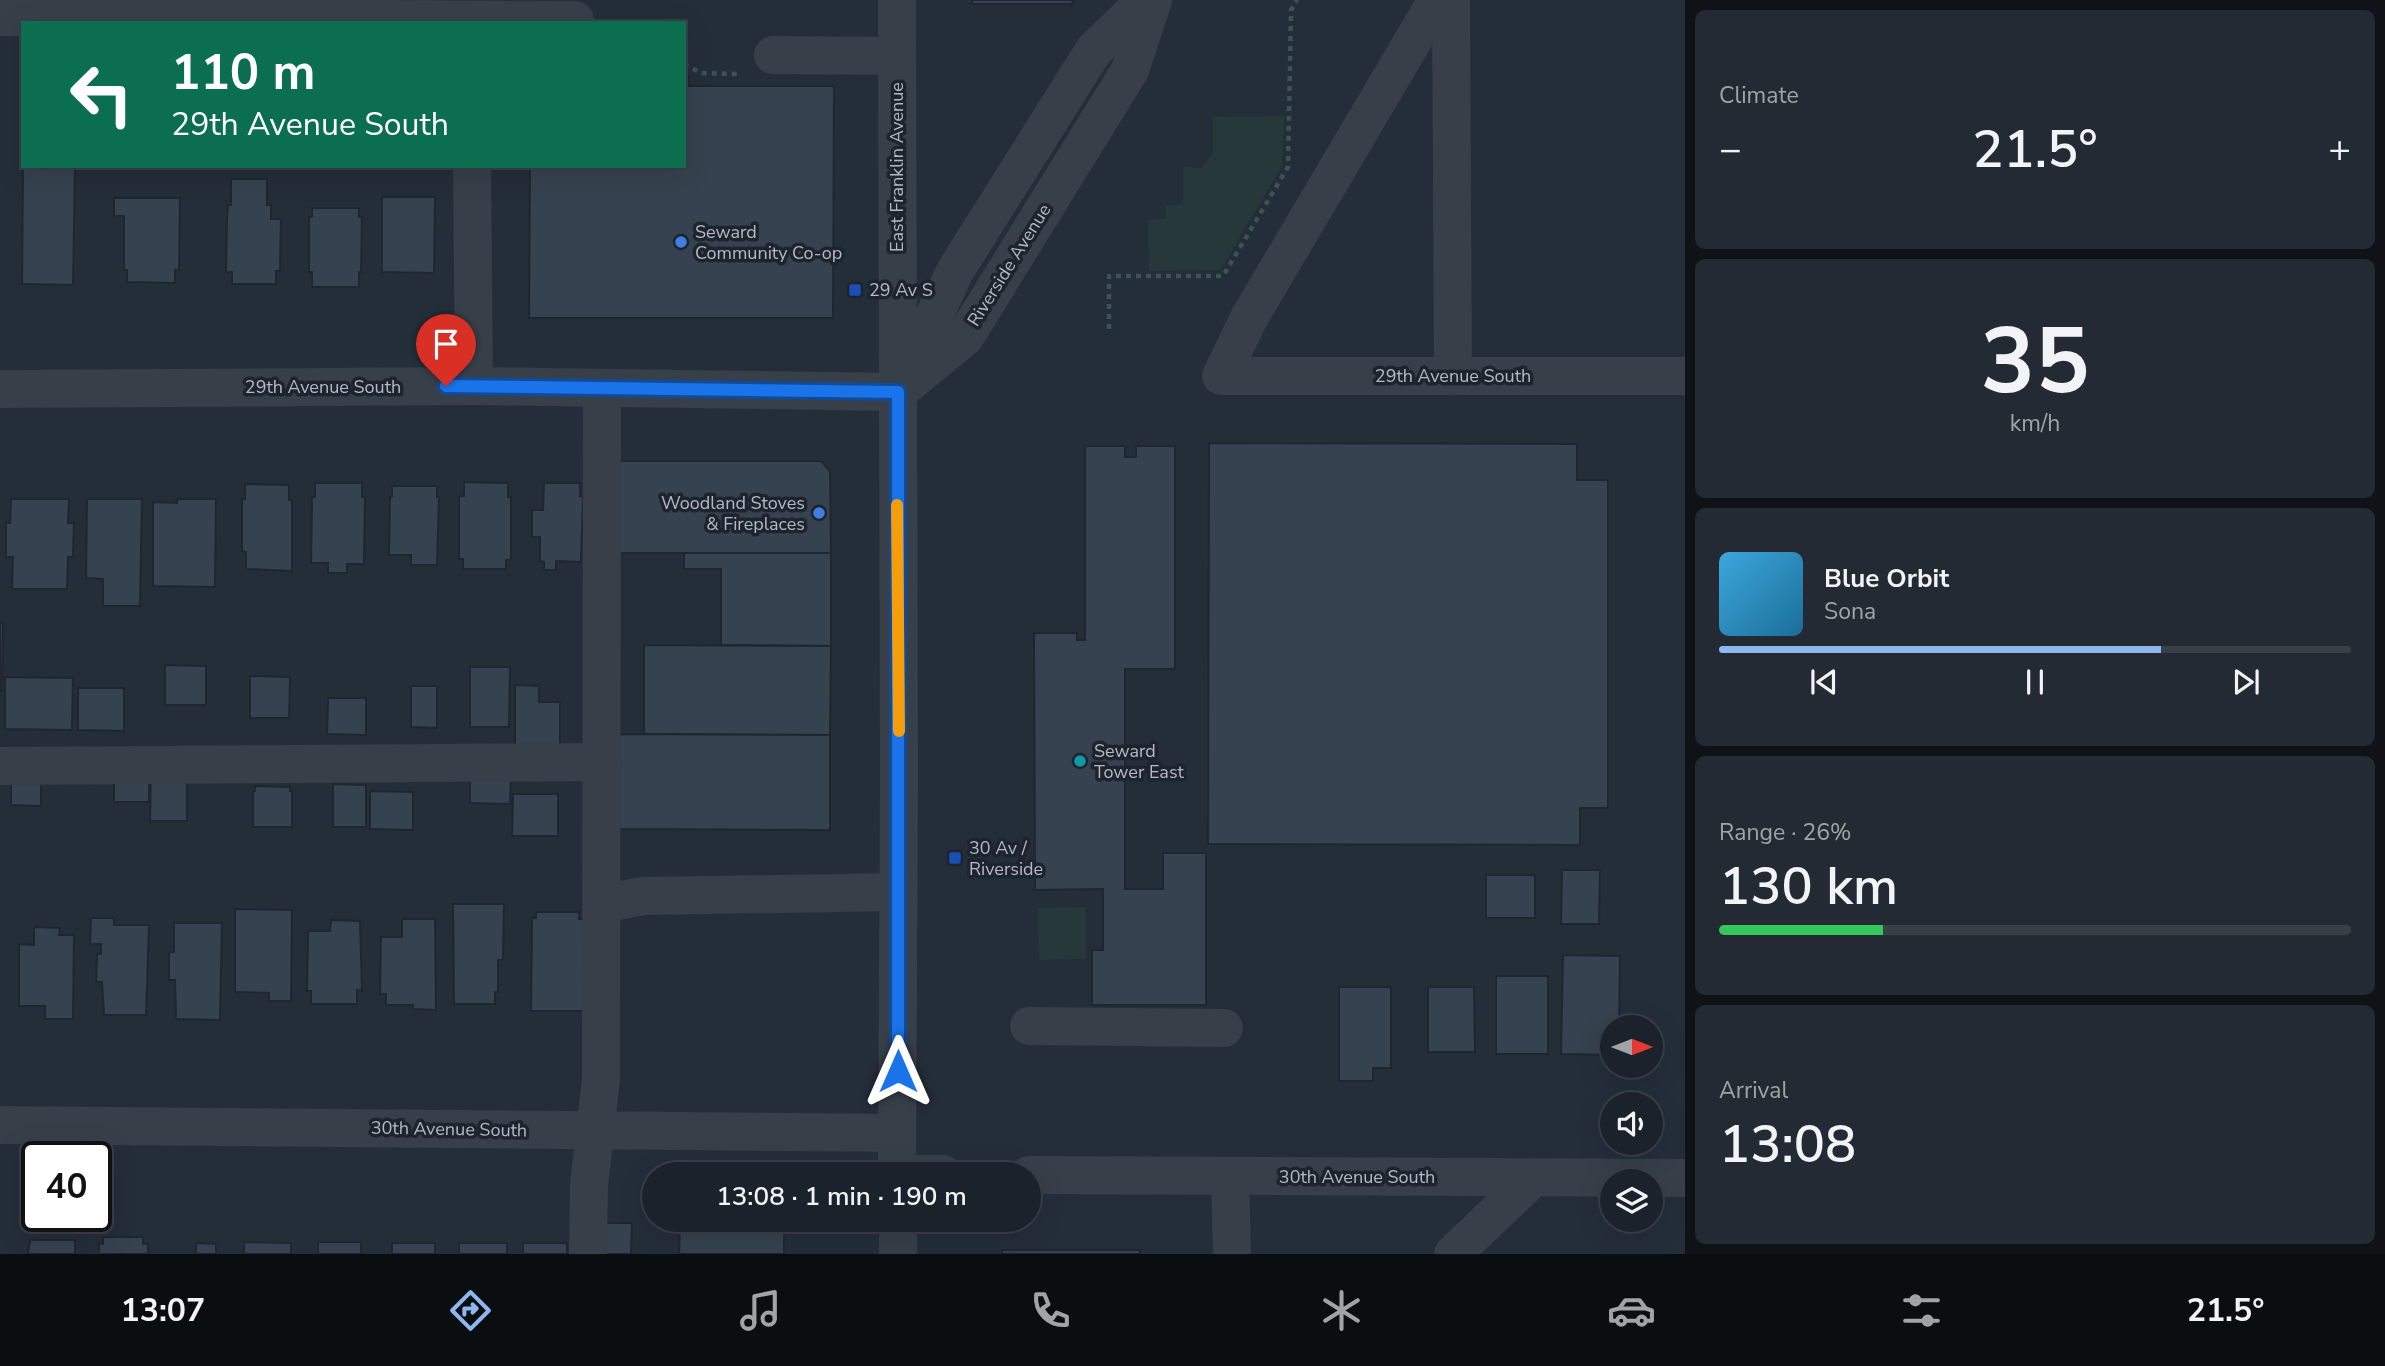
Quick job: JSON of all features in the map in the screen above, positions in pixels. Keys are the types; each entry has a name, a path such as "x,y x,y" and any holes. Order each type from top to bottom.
{"street":[{"name":"East Franklin Avenue","path":"897,0 897,1162"},
{"path":"898,392 955,271 1094,50 1146,0"},
{"name":"Riverside Avenue","path":"898,392 964,337 1130,70 1153,0"},
{"name":"29th Avenue South","path":"1437,0 1249,318 1221,376 1685,376"},
{"path":"1451,0 1453,376"},
{"path":"0,17 377,21"},
{"path":"523,21 575,20"},
{"path":"773,55 897,56"},
{"path":"472,168 474,386"},
{"name":"29th Avenue South","path":"0,389 474,386 898,392"},
{"path":"588,1254 589,1185 601,1079 602,388"},
{"path":"0,766 603,762"},
{"path":"602,904 643,896 898,892"},
{"path":"1029,1026 1224,1028"},
{"name":"30th Avenue South","path":"0,1125 897,1133"},
{"name":"30th Avenue South","path":"1041,1175 1685,1178"},
{"path":"1230,1176 1231,1254"},
{"path":"1453,1254 1533,1178"},
{"path":"898,1232 898,1254"}],"path":[{"path":"1109,330 1109,276 1223,276 1288,167 1291,10 1297,0"}],"shaded area":[{"path":"1284,116 1282,166 1221,270 1149,271 1148,220 1165,219 1166,206 1183,204 1183,167 1201,168 1213,153 1213,117"},
{"path":"1086,907 1086,959 1039,960 1038,908"}],"building":[{"path":"972,0 1074,0 1072,4 972,4"},
{"name":"Seward Community Co-op","path":"686,76 689,77 688,86 834,86 833,318 529,318 530,168 686,168"},
{"path":"23,169 75,169 73,285 22,284"},
{"path":"231,179 267,179 267,205 271,205 271,219 281,219 280,271 276,271 276,284 232,284 232,272 226,272"},
{"path":"382,197 435,197 434,273 382,272"},
{"path":"114,198 180,198 179,270 175,270 175,283 127,282 127,270 124,270 124,216 114,216"},
{"path":"312,208 359,208 359,217 362,217 359,287 312,287 312,272 309,272 309,217 312,217"},
{"path":"1209,443 1577,444 1577,480 1608,480 1608,808 1580,808 1580,845 1208,844"},
{"name":"Seward Tower East","path":"1085,446 1125,446 1125,457 1136,457 1136,446 1175,446 1175,669 1125,669 1125,889 1163,889 1163,853 1206,853 1206,1005 1092,1005 1092,950 1103,950 1103,889 1035,890 1034,633 1077,633 1077,640 1085,640"},
{"path":"616,461 821,461 830,471 831,553 617,553"},
{"path":"464,482 508,483 508,497 511,497 511,560 506,560 506,569 463,569 463,559 459,559 459,496 464,496"},
{"path":"315,483 362,483 362,497 365,497 364,564 347,564 347,573 328,573 328,563 311,563 312,497 315,497"},
{"path":"544,483 580,483 580,496 583,496 581,562 556,561 556,570 544,570 544,562 540,561 540,537 532,537 532,510 543,510"},
{"path":"245,484 289,485 289,500 292,500 292,571 246,569 246,552 242,551 242,499 245,499"},
{"path":"392,486 437,486 437,565 411,565 411,555 389,555"},
{"path":"11,499 69,499 68,523 74,523 73,557 68,557 67,589 12,589 13,557 6,557 6,523 10,523"},
{"path":"87,499 142,499 140,606 103,606 103,579 86,578"},
{"path":"177,499 216,499 215,587 153,586 153,502 177,503"},
{"path":"684,553 831,553 831,646 721,645 721,569 684,569"},
{"path":"0,623 3,623 2,691 0,691"},
{"path":"644,645 831,646 830,735 644,734"},
{"path":"165,665 206,666 206,705 165,705"},
{"path":"470,667 510,667 509,727 470,727"},
{"path":"250,676 290,677 289,718 250,718"},
{"path":"5,677 73,678 72,730 5,729"},
{"path":"515,685 539,686 539,702 560,702 560,745 515,745"},
{"path":"411,686 437,686 437,728 411,727"},
{"path":"78,688 124,688 124,731 78,730"},
{"path":"328,698 366,698 366,735 327,734"},
{"path":"618,734 830,735 830,830 617,829"},
{"path":"470,772 511,773 510,804 470,803"},
{"path":"114,773 149,773 149,802 114,802"},
{"path":"151,773 187,773 187,821 150,821"},
{"path":"11,783 41,783 41,806 11,805"},
{"path":"333,784 366,785 366,827 333,827"},
{"path":"255,786 290,787 292,827 253,827"},
{"path":"370,791 413,792 413,830 370,829"},
{"path":"513,794 558,794 558,836 512,836"},
{"path":"1562,870 1600,870 1599,924 1561,924"},
{"path":"1486,875 1535,875 1535,918 1486,918"},
{"path":"453,904 504,904 503,960 498,960 498,992 495,992 495,1004 454,1004"},
{"path":"235,909 292,910 291,1001 269,1001 269,993 235,992"},
{"path":"536,912 579,912 579,919 586,919 585,1011 531,1011 532,918 536,918"},
{"path":"91,918 114,918 114,925 149,925 146,1015 104,1015 102,982 96,982 97,954 101,954 101,944 90,944"},
{"path":"402,919 435,919 436,1010 413,1009 413,1005 386,1005 386,994 380,994 381,937 402,937"},
{"path":"331,920 360,921 362,991 357,990 357,1004 311,1004 311,991 307,991 308,931 330,931"},
{"path":"174,923 222,923 220,1020 176,1019 175,980 169,980 169,952 174,952"},
{"path":"34,927 60,928 59,935 74,935 73,1019 45,1019 45,1006 19,1006 19,944 34,945"},
{"path":"1563,955 1620,956 1619,1015 1600,1015 1600,1055 1561,1054"},
{"path":"1496,976 1548,976 1548,1054 1496,1054"},
{"path":"1339,987 1391,987 1391,1068 1373,1068 1373,1081 1339,1081"},
{"path":"1428,987 1474,987 1475,1052 1428,1052"},
{"path":"599,1223 632,1223 631,1254 599,1254"},
{"path":"680,1232 784,1232 784,1254 679,1254"},
{"path":"103,1237 143,1237 143,1244 148,1244 148,1254 99,1254 99,1244 103,1244"},
{"path":"30,1240 75,1240 75,1254 28,1254"},
{"path":"244,1242 291,1243 291,1254 244,1254"},
{"path":"318,1242 361,1242 361,1254 318,1254"},
{"path":"196,1243 216,1244 216,1254 196,1254"},
{"path":"392,1243 435,1243 435,1254 392,1254"},
{"path":"459,1243 507,1243 507,1254 459,1254"},
{"path":"523,1243 567,1243 567,1254 523,1254"},
{"path":"1002,1250 1140,1250 1140,1254 1002,1254"}],"slow traffic":[{"path":"897,505 899,731"}],"place":[{"name":"Seward Community Co-op","path":"681,242"},
{"name":"29 Av S","path":"855,290"},
{"name":"Woodland Stoves & Fireplaces","path":"819,513"},
{"name":"Seward Tower East","path":"1080,761"},
{"name":"30 Av / Riverside","path":"955,858"}],"route":[{"path":"446,386 898,392 898,1071"}]}
